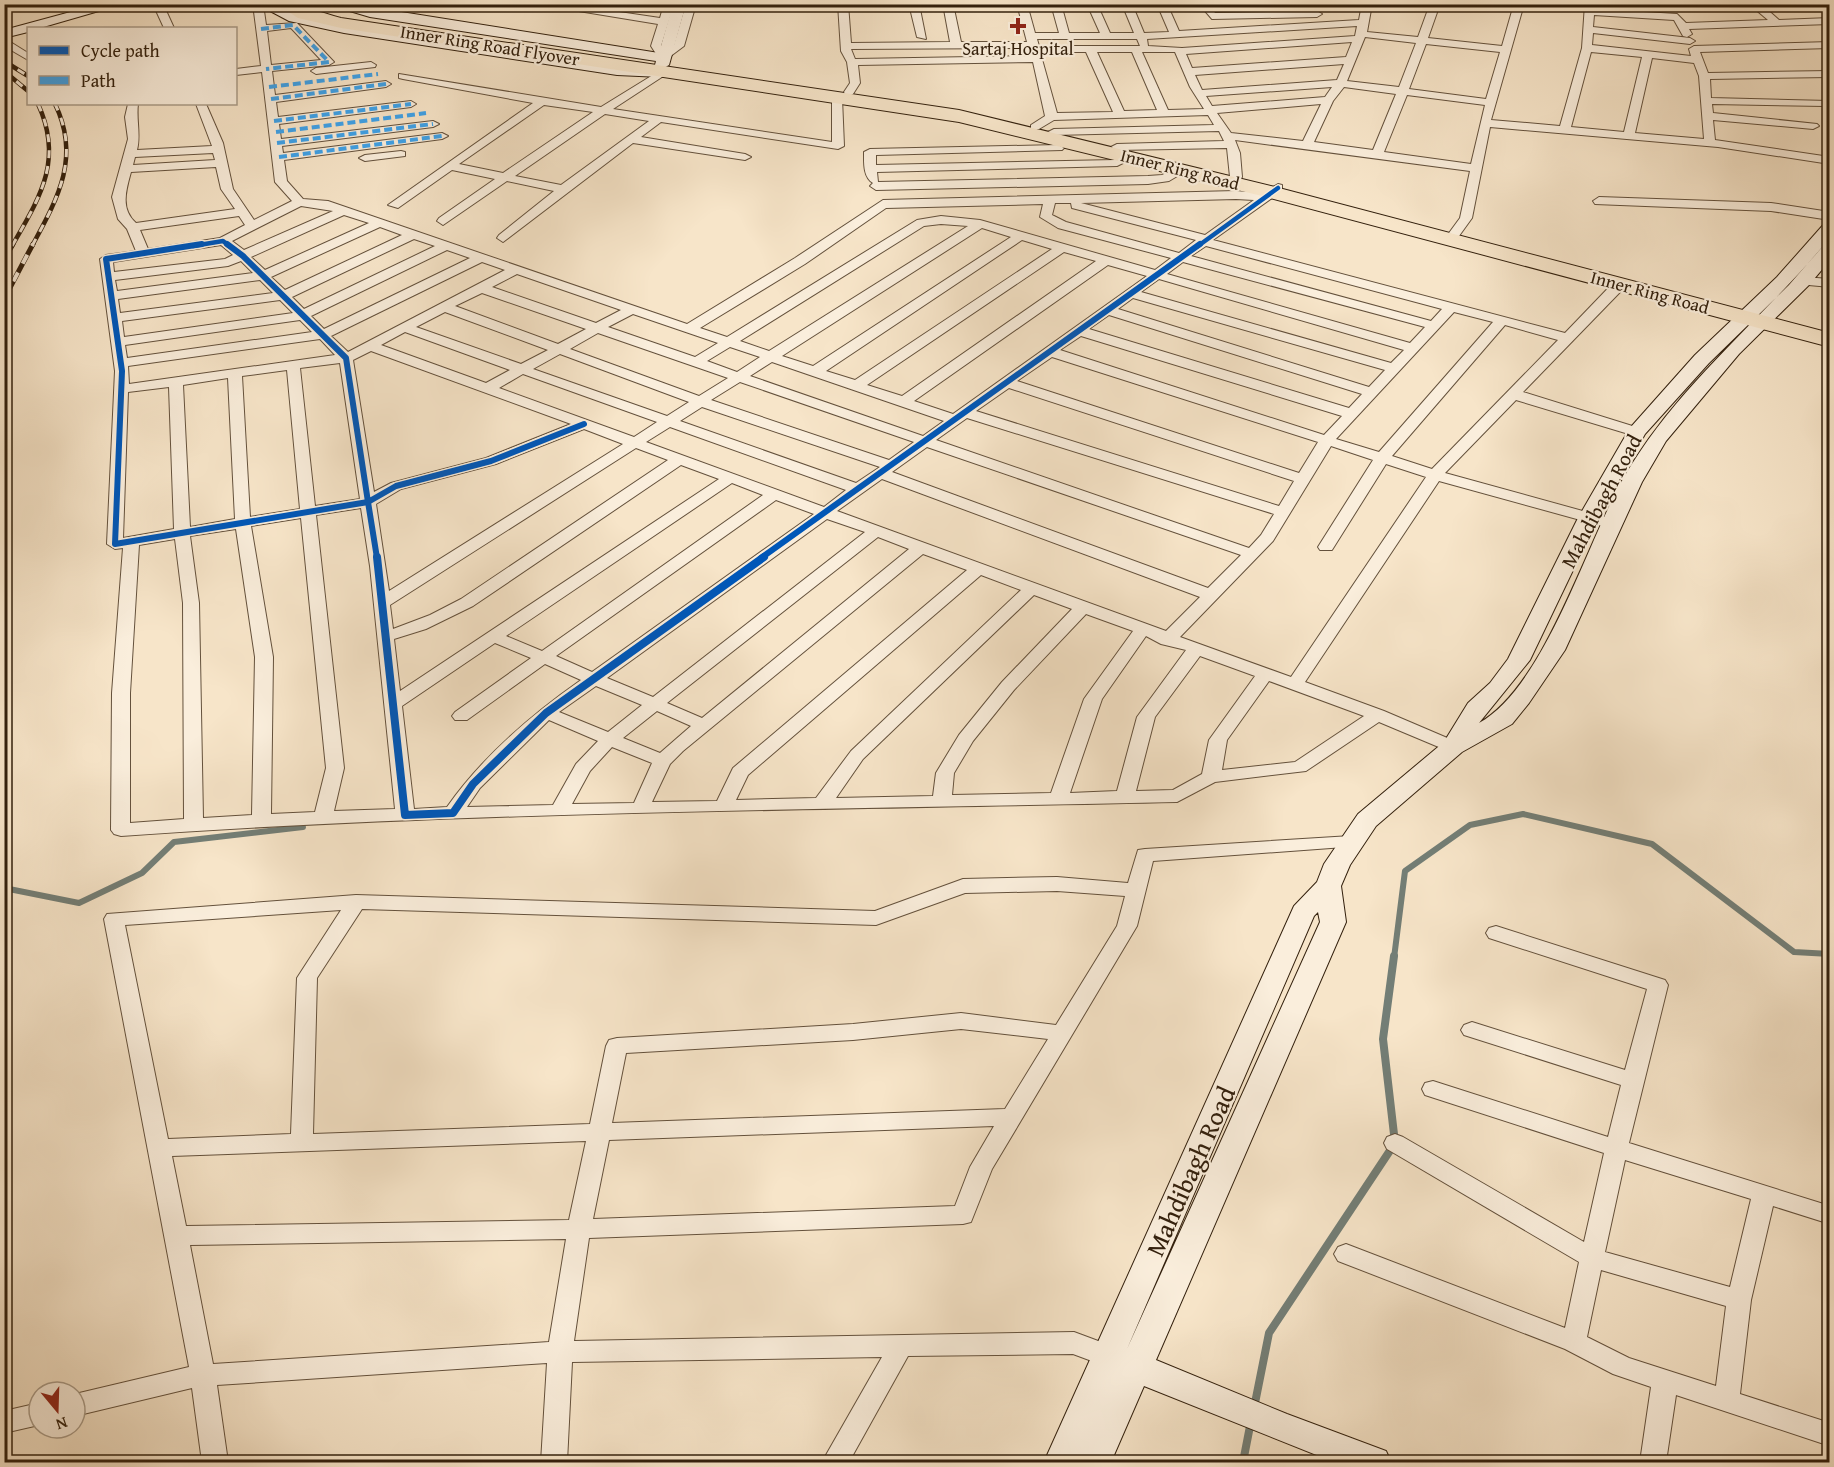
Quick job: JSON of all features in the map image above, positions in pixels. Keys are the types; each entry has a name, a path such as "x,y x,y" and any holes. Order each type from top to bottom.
{"highway":[{"name":"Inner Ring Road Flyover","path":"285,4 304,14 341,22 653,65"},
{"name":"Inner Ring Road Flyover","path":"307,4 366,20 653,65"},
{"name":"Inner Ring Road","path":"653,65 843,95 1051,133 1620,284 1759,316 1830,327"},
{"name":"Inner Ring Road","path":"1123,152 1236,177 1272,192 1455,233 1759,316 1830,339"}],"street":[{"path":"30,27 117,4"},
{"path":"158,4 169,27"},
{"path":"258,4 281,182 299,202"},
{"path":"263,4 294,18 344,29 617,71 653,65"},
{"path":"332,4 653,65"},
{"path":"541,4 601,8 664,22"},
{"path":"653,65 656,46 669,4"},
{"path":"653,65 680,4"},
{"path":"443,221 502,177 602,109 679,46 691,4"},
{"path":"403,76 542,101 838,146 843,95 855,83 852,62 846,46 843,4"},
{"path":"914,4 922,37"},
{"path":"948,4 954,21 956,45"},
{"path":"1022,4 1034,47 1051,133 1062,165 1066,201"},
{"path":"1056,4 1065,36"},
{"path":"1092,4 1106,35"},
{"path":"1127,4 1141,36 1141,48 1164,114"},
{"path":"1162,4 1175,34"},
{"path":"1377,154 1435,4"},
{"path":"1455,233 1466,218 1485,123 1519,4"},
{"path":"1205,5 1208,14 1218,17 1363,22 1420,40 1505,49"},
{"path":"1710,144 1704,76 1680,21 1686,5 1757,6 1777,23"},
{"path":"1565,130 1591,30 1590,8 1635,10 1680,21 1777,23 1830,21"},
{"path":"846,46 1168,48 1179,51 1363,22"},
{"path":"852,62 1034,47 1065,36 1141,36 1363,22"},
{"path":"1307,145 1328,100 1341,83 1363,22"},
{"path":"261,29 293,26 329,63 267,77"},
{"path":"4,34 27,28"},
{"path":"1591,30 1694,50"},
{"path":"4,42 27,56"},
{"path":"1587,48 1648,55 1694,50 1830,45"},
{"path":"1090,49 1121,116"},
{"path":"1179,51 1199,93 1227,136 1238,166 1236,177"},
{"path":"1629,136 1648,55"},
{"path":"1188,72 1351,60"},
{"path":"237,72 267,77 375,69"},
{"path":"1704,76 1830,74"},
{"path":"1199,93 1341,83 1491,102"},
{"path":"271,104 386,84"},
{"path":"271,104 369,97"},
{"path":"1706,101 1827,99 1805,141"},
{"path":"1051,133 1121,116 1211,111 1328,100"},
{"path":"394,205 542,101"},
{"path":"275,132 411,104"},
{"path":"133,105 131,117 134,139 118,197 124,219 133,227 143,253"},
{"path":"201,105 218,149 227,189 252,226"},
{"path":"275,132 426,113"},
{"path":"1708,116 1805,141 1830,162"},
{"path":"503,238 563,189 660,118"},
{"path":"1485,123 1710,144 1805,141"},
{"path":"275,132 433,124"},
{"path":"883,204 873,190 876,186 870,170 870,152 1051,133 1227,136 1476,168"},
{"path":"279,162 442,136"},
{"path":"870,170 1117,163 1123,152 1227,136"},
{"path":"631,139 745,157"},
{"path":"130,154 218,149"},
{"path":"279,162 401,154"},
{"path":"125,169 221,163"},
{"path":"450,166 563,189"},
{"path":"876,186 1165,178 1183,169"},
{"path":"688,329 800,261 883,204 1066,201 1272,192"},
{"path":"453,813 473,784 546,714 1272,192"},
{"path":"1050,201 1046,217 1050,221 1432,325"},
{"path":"1066,201 1568,338"},
{"path":"1599,201 1770,207 1830,216"},
{"path":"584,424 491,461 396,486 368,502 115,544 122,389 121,363 106,259 223,241 299,202 324,204 903,402 959,416 1283,512"},
{"path":"109,277 222,263 344,211"},
{"path":"133,227 242,212"},
{"path":"695,363 921,223 941,220 980,224 1413,348"},
{"path":"112,296 262,276 380,223"},
{"path":"382,603 980,224"},
{"name":"Mahdibagh Road","path":"1061,1462 1122,1362 1333,922 1328,886 1350,842 1367,820 1453,747 1504,719 1540,674 1554,650 1632,482 1657,439 1733,350 1830,227"},
{"path":"115,318 283,296 412,235"},
{"path":"814,372 1020,236"},
{"path":"223,241 243,256 345,358 382,603 405,815"},
{"path":"118,342 303,315 445,246"},
{"path":"856,386 1061,248"},
{"name":"Mahdibagh Road","path":"1453,747 1476,708 1498,688 1519,660 1588,518 1637,432 1702,359 1803,281 1830,249"},
{"path":"121,363 322,335 481,258"},
{"path":"903,402 1105,261"},
{"path":"122,389 345,358 515,270"},
{"path":"1803,281 1830,283"},
{"path":"1294,686 1434,475 1620,284"},
{"path":"481,288 1252,554"},
{"path":"1129,293 1394,368"},
{"path":"445,307 885,469 1211,595"},
{"path":"1167,640 1267,538 1327,440 1451,307"},
{"path":"488,388 630,310"},
{"path":"1106,310 1372,392"},
{"path":"1326,547 1382,458 1502,320"},
{"path":"406,328 857,489"},
{"path":"1077,330 1352,414"},
{"path":"371,346 1167,640 1378,715 1453,747"},
{"path":"1048,351 1434,475 1613,524"},
{"path":"293,365 306,512 324,643 335,768 323,817"},
{"path":"235,373 243,523 264,657 261,820"},
{"path":"176,381 183,532 191,603 194,825"},
{"path":"1005,382 1304,479"},
{"path":"1512,394 1637,432"},
{"path":"385,636 441,619 547,551 679,459"},
{"path":"393,704 730,478"},
{"path":"461,716 774,494"},
{"path":"559,811 582,768 609,740 652,704 876,531"},
{"path":"131,541 121,693 121,830 323,817 1177,796 1211,777 1300,767 1378,715"},
{"path":"640,809 662,760 920,548"},
{"path":"723,807 740,772 978,569"},
{"path":"822,804 857,755 1031,589"},
{"path":"942,801 945,772 965,739 1008,686 1082,608"},
{"path":"1058,799 1093,699 1142,630"},
{"path":"493,636 704,725"},
{"path":"1125,797 1146,717 1195,650"},
{"path":"1211,777 1218,740 1265,675"},
{"path":"546,714 662,760"},
{"path":"176,1236 579,1229 963,1215 981,1167 1127,926 1145,855 1350,842"},
{"path":"215,1462 203,1375 114,919 356,902 486,908 876,918 963,886 1057,884 1136,890"},
{"path":"302,1142 307,978 356,902"},
{"path":"1496,933 1658,985 1616,1148 1574,1342"},
{"path":"554,1462 560,1352 579,1229 617,1046 853,1032 960,1021 1062,1033"},
{"path":"1472,1030 1633,1081"},
{"path":"1433,1089 1830,1215"},
{"path":"159,1148 1011,1117"},
{"path":"1395,1143 1592,1258 1739,1300"},
{"path":"1727,1401 1739,1300 1764,1195"},
{"path":"1347,1254 1574,1342 1622,1366 1830,1436"},
{"path":"87,1402 203,1375 560,1352 1074,1342 1275,1425 1374,1462"},
{"path":"835,1462 901,1346"},
{"name":"Mahdibagh Road","path":"1094,1462 1122,1362"},
{"path":"1653,1462 1665,1380"},
{"path":"4,1422 27,1417"}],"waterway":[{"path":"1394,958 1405,871 1470,825 1523,814 1652,844 1794,952 1830,954"},
{"path":"4,888 79,903 142,873 174,842 303,827"},
{"path":"1254,1408 1269,1333 1395,1143 1383,1039 1394,956"},
{"path":"1243,1462 1251,1421"}],"railway":[{"path":"4,61 27,75"},
{"path":"4,71 27,90"},
{"path":"12,246 32,211 49,161 49,143 38,105"},
{"path":"32,246 58,194 66,160 63,123 55,105"},
{"path":"4,260 13,244"},
{"path":"4,299 33,244"}],"marked path":[{"path":"261,29 293,25 329,62 266,69"},
{"path":"269,87 378,74"},
{"path":"271,99 386,84"},
{"path":"274,121 411,104"},
{"path":"276,132 426,113"},
{"path":"277,143 433,124"},
{"path":"279,157 442,136"}],"cycle path":[{"path":"584,424 491,461 396,486 368,502 115,544 122,371 106,259 223,241 243,256 346,358 378,566 405,815 453,813 473,784 546,713 1278,188"}],"place":[{"name":"Sartaj Hospital","path":"1018,26"}]}
